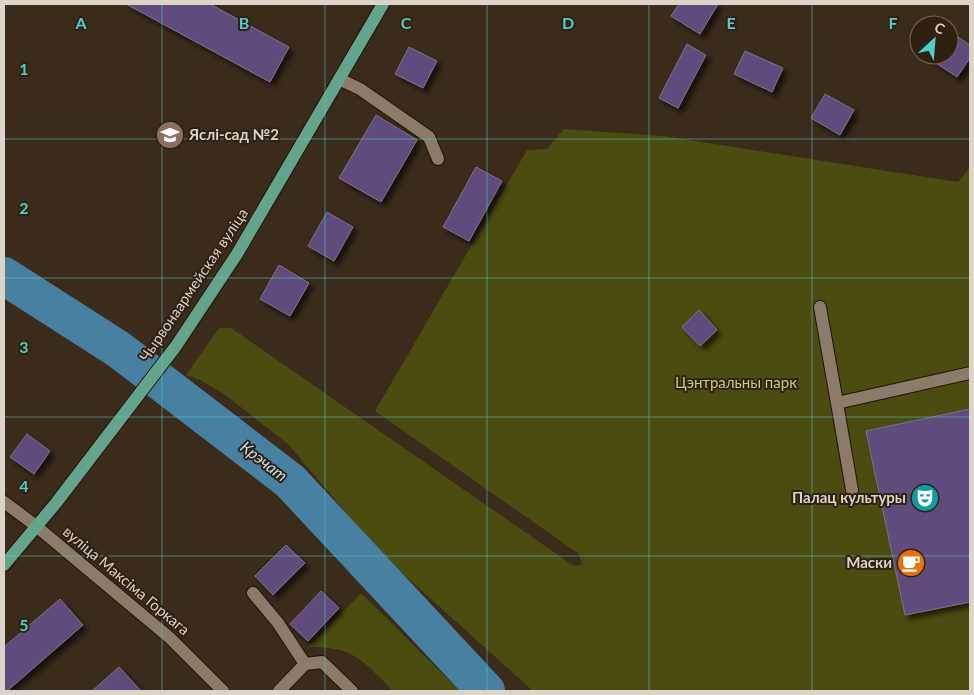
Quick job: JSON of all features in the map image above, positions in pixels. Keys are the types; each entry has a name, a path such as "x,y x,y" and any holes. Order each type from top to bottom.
{"main road":[{"name":"Чырвонаармейская вуліца","path":"4,565 56,504 176,346 234,259 383,4"}],"street":[{"path":"339,79 360,90 429,137 438,159"},
{"path":"820,307 852,490"},
{"path":"837,403 970,373"},
{"name":"вуліца Максіма Горкага","path":"4,502 36,526 170,638 223,691"},
{"path":"253,593 278,623 306,664"},
{"path":"278,691 306,664 322,662 352,691"}],"green space":[{"name":"Цэнтральны парк","path":"564,129 663,136 958,182 970,167 970,691 533,691 382,555 288,444 224,394 200,380 186,375 219,328 231,328 574,566 582,565 579,554 375,411 527,150 547,149"},
{"path":"361,593 460,691 393,691 370,668 349,653 319,647 308,647"}],"building":[{"path":"126,4 210,4 289,47 270,82"},
{"path":"679,4 718,4 700,34 671,16"},
{"path":"959,38 970,45 970,58 957,77 939,65 959,65"},
{"path":"687,44 706,55 678,108 659,98"},
{"path":"409,47 437,61 423,88 395,74"},
{"path":"745,51 783,68 772,92 734,74"},
{"path":"825,94 854,110 840,135 811,118"},
{"path":"376,115 417,140 381,202 339,178"},
{"path":"476,167 502,181 469,241 443,227"},
{"path":"327,212 353,227 334,261 308,246"},
{"path":"279,265 309,283 290,316 260,299"},
{"path":"699,310 717,330 700,346 682,327"},
{"name":"Палац культуры","path":"970,409 970,602 905,615 866,431"},
{"path":"27,434 50,451 34,474 10,457"},
{"path":"286,545 305,563 273,595 255,576"},
{"path":"321,591 339,608 308,641 290,624"},
{"path":"60,599 83,625 7,691 4,691 4,647"},
{"path":"119,667 141,691 92,691"}],"waterway":[{"name":"Крэчат","path":"4,276 118,349 290,481 486,691"}],"place":[{"name":"Яслі-сад №2","path":"170,135"},
{"name":"Палац культуры","path":"925,498"},
{"name":"Маски","path":"911,563"}]}
